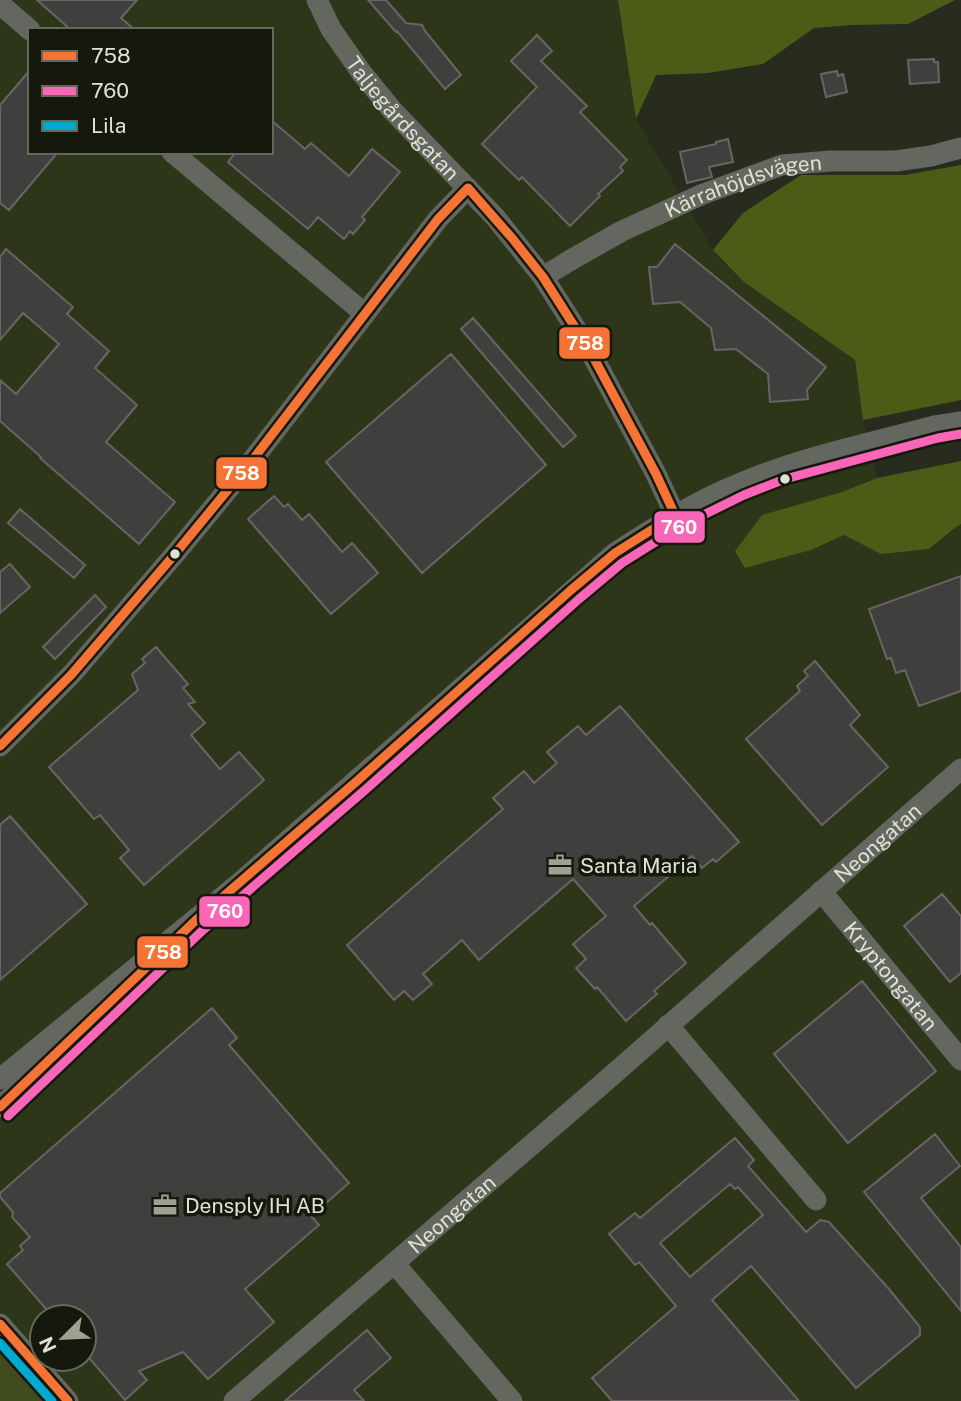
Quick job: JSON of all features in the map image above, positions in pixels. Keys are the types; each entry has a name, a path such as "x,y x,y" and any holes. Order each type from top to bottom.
{"street":[{"name":"Taljegårdsgatan","path":"317,0 331,29 392,110 468,188 543,277 590,351 675,515"},
{"path":"0,4 28,28"},
{"name":"Kärrahöjdsvägen","path":"543,277 634,226 703,194 782,165 897,161 961,149"},
{"path":"174,154 365,314"},
{"path":"0,746 71,675 175,554 254,458 438,219 468,188"},
{"path":"0,1079 195,921 615,553 675,515 738,484 781,467 935,426 961,422"},
{"name":"Neongatan","path":"234,1401 961,769"},
{"name":"Kryptongatan","path":"821,891 961,1060"},
{"path":"0,1107 195,921"},
{"path":"668,1025 816,1200"},
{"path":"394,1263 512,1401"},
{"path":"0,1324 68,1401"}],"shaded area":[{"path":"0,0 618,0 636,119 713,250 744,282 855,360 863,420 877,478 842,492 745,568 811,550 845,535 881,554 929,549 961,524 961,1401 0,1401"},
{"path":"0,1343 52,1401 0,1401"}],"green space":[{"path":"618,0 955,0 908,24 814,28 763,64 708,73 656,75 636,119"},
{"path":"961,165 961,400 863,420 855,360 744,282 713,250 743,213 801,175 905,175"},
{"path":"961,461 961,524 929,549 881,554 844,535 811,550 745,568 735,551 762,515 842,492 877,478"}],"building":[{"path":"37,0 137,0 121,18 133,28 69,28"},
{"path":"368,0 386,0 406,23 422,25 461,75 445,89"},
{"path":"537,35 552,51 541,61 587,106 580,112 627,160 620,167 623,171 570,226 522,177 519,180 482,144 537,87 511,61"},
{"path":"934,59 934,62 938,62 939,82 910,84 908,60"},
{"path":"837,71 838,76 843,74 847,92 826,97 821,74"},
{"path":"28,72 28,154 56,154 9,210 0,203 0,105"},
{"path":"273,122 305,149 311,143 349,176 372,149 400,172 362,217 365,220 353,234 350,231 344,239 318,217 308,229 228,162 234,154 273,154"},
{"path":"728,139 733,162 709,167 712,177 687,183 680,152"},
{"path":"675,244 826,367 807,390 808,399 770,402 768,374 736,349 715,350 711,328 680,302 653,304 649,267 657,267"},
{"path":"6,249 73,307 67,314 109,351 95,368 137,405 106,442 175,502 139,544 0,421 0,380 16,394 59,344 23,313 0,340 0,257"},
{"path":"473,318 576,436 563,447 461,329"},
{"path":"451,354 546,465 422,573 326,462"},
{"path":"274,496 284,507 288,504 302,520 309,514 342,552 352,543 378,573 331,614 248,519"},
{"path":"20,509 85,565 74,578 8,523"},
{"path":"10,564 30,587 0,613 0,572"},
{"path":"961,576 961,691 919,706 905,670 896,673 891,658 887,659 869,609"},
{"path":"95,595 106,607 55,659 43,647"},
{"path":"156,647 188,684 183,688 195,702 188,704 205,723 191,735 220,769 239,752 264,780 144,885 120,858 129,850 100,815 94,819 49,767 138,690 132,674 145,663 142,659"},
{"path":"815,661 860,715 850,725 888,767 822,825 746,739 800,691 797,686 808,676 804,671"},
{"name":"Santa Maria","path":"620,706 739,842 716,862 713,859 702,868 692,856 634,906 686,963 654,991 657,994 626,1021 597,987 595,989 576,968 586,959 573,944 606,916 573,879 479,960 462,940 423,974 432,984 413,1000 404,991 394,1000 347,945 503,809 493,798 524,771 534,783 557,763 547,752 578,726 586,735"},
{"path":"10,816 87,904 0,980 0,825"},
{"path":"942,894 961,916 961,973 950,982 904,926"},
{"path":"862,981 936,1071 848,1143 774,1054"},
{"name":"Densply IH AB","path":"212,1008 237,1038 229,1045 349,1183 311,1216 319,1225 245,1289 274,1322 208,1379 183,1352 139,1371 147,1380 125,1400 98,1368 98,1303 41,1303 7,1264 23,1250 20,1246 30,1237 12,1217 13,1212 0,1197 0,1193"},
{"path":"935,1134 960,1166 921,1198 961,1247 961,1311 864,1192"},
{"path":"735,1138 754,1160 748,1166 806,1232 820,1220 829,1222 920,1327 920,1335 856,1388 751,1266 712,1300 799,1401 612,1401 592,1378 676,1306 639,1262 635,1265 609,1234 635,1213 640,1218","holes":["730,1184 735,1189 738,1187 763,1215 690,1277 660,1243"]},
{"path":"367,1330 391,1358 354,1390 364,1401 285,1401"}],"transit line":[{"name":"758","path":"468,188 543,277 590,351 675,515"},
{"name":"758","path":"0,746 71,675 175,554 254,458 438,219 468,188"},
{"name":"760","path":"8,1116 203,930 622,563 681,526 744,495 785,479 961,434"},
{"name":"758","path":"0,1107 195,921 571,590 615,553 675,515"},
{"name":"758","path":"0,1324 68,1401"},
{"name":"Lila","path":"0,1343 52,1401"}],"place":[{"name":"Santa Maria","path":"560,865"},
{"name":"Densply IH AB","path":"165,1205"}]}
